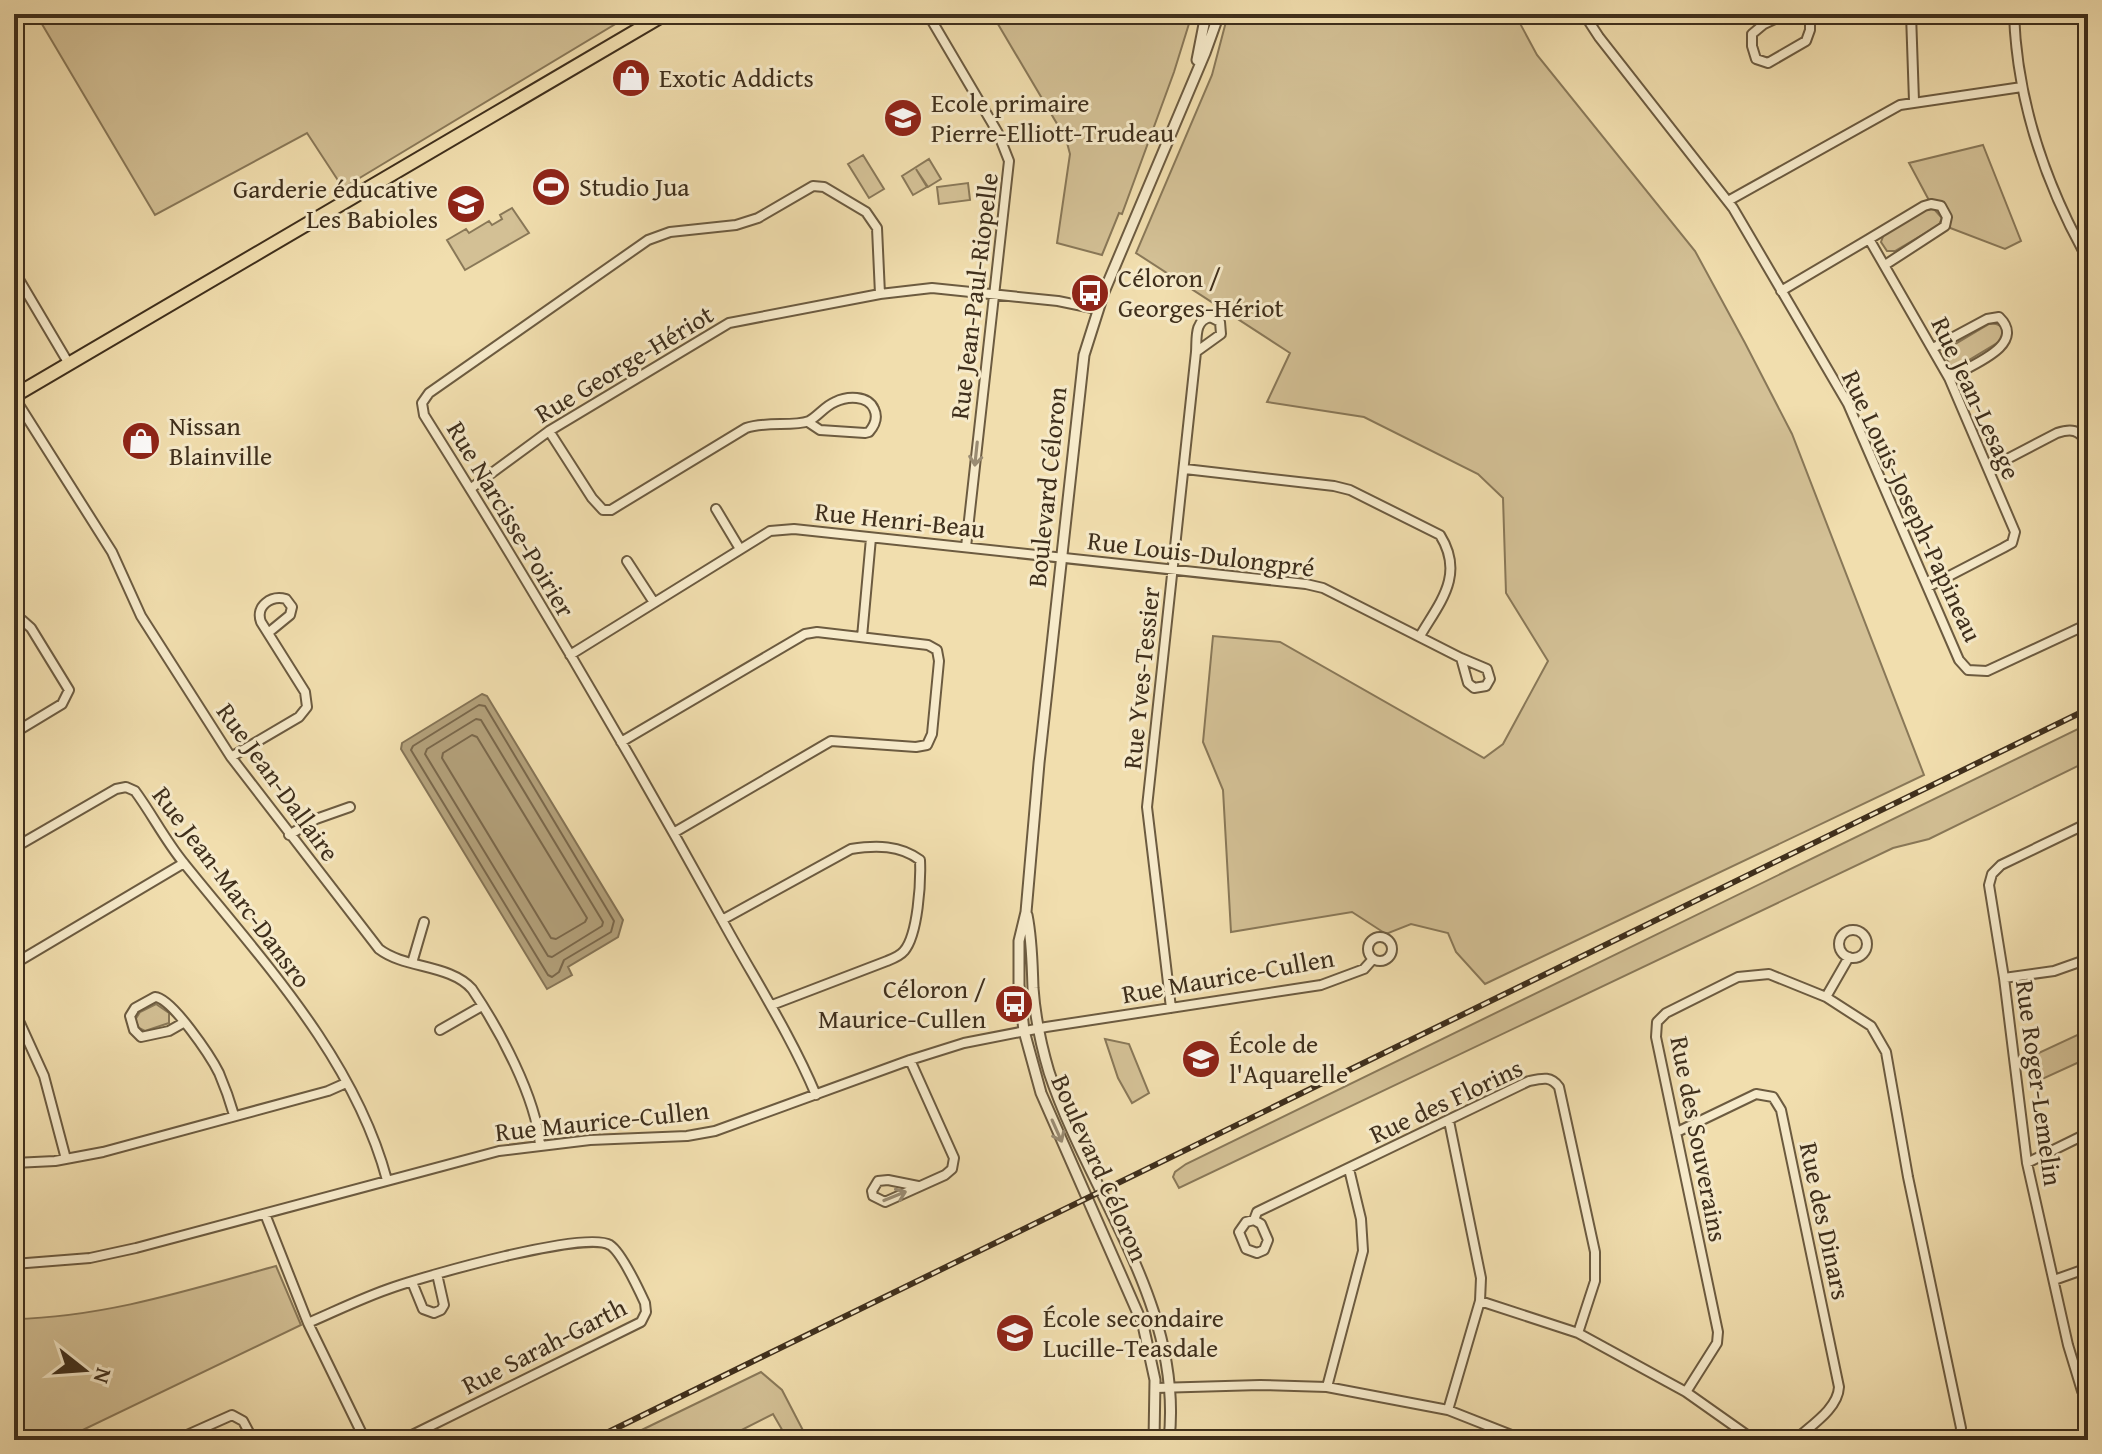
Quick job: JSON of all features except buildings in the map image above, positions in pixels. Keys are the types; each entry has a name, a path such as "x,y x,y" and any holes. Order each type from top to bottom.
{"main road":[{"path":"14,396 665,14"}],"street":[{"name":"Rue Jean-Paul-Riopelle","path":"924,14 932,18 1009,157 966,547"},
{"name":"Boulevard Céloron","path":"1190,86 1206,14"},
{"name":"Boulevard Céloron","path":"1154,1440 1156,1388 1150,1350 1137,1307 1047,1108 1034,1071 1024,1031 1019,941 1026,912 1082,366 1097,309 1219,14"},
{"name":"Rue Louis-Joseph-Papineau","path":"1584,14 1728,201 1848,404 1959,660 1968,670 1987,671 2088,624"},
{"path":"1786,14 1764,24 1752,34 1756,59 1768,63 1806,41 1810,14"},
{"path":"1911,14 1914,101"},
{"path":"2014,14 2022,87 2055,194 2088,260"},
{"path":"1728,201 1892,109 1914,101 2022,87"},
{"name":"Rue Narcisse-Poirier","path":"816,1095 772,1005 675,832 424,415 422,403 429,393 648,240 670,232 747,222 813,186 824,187 866,212 877,228 880,294"},
{"path":"1781,291 1924,206 1941,206 1947,217 1945,226 1885,265"},
{"name":"Rue Jean-Lesage","path":"1869,239 1949,378 2015,532 2012,543 1928,587"},
{"path":"14,271 69,364"},
{"name":"Rue George-Hériot","path":"470,489 549,431 729,323 880,294 932,288 994,293 1097,309"},
{"path":"1933,348 1987,319 1999,317 2008,326 2009,334 2004,346 1949,378"},
{"name":"Rue Yves-Tessier","path":"1171,1008 1147,807 1196,352"},
{"name":"Rue Jean-Dallaire","path":"14,396 112,552 141,616 231,757 289,835 379,949 461,980 472,989 522,1081 539,1131 540,1145"},
{"path":"549,431 592,498 603,510 611,510 759,423 808,422 820,430 865,433 874,426 877,414 866,399 848,399 836,401 808,422"},
{"path":"1988,469 2068,429 2079,431 2088,442"},
{"path":"1185,469 1350,490 1440,535 1449,549 1451,575 1448,590 1420,636"},
{"path":"716,509 740,549"},
{"name":"Rue Henri-Beau","path":"570,655 770,531 794,529 1061,557"},
{"path":"862,637 871,538"},
{"name":"Rue Louis-Dulongpré","path":"1061,557 1323,588 1461,658"},
{"path":"627,561 653,601"},
{"path":"231,757 299,717 307,707 305,692 268,633 259,617 261,608 274,598 286,599 292,607 290,615 268,633"},
{"path":"14,619 22,620 31,628 69,690 65,702 14,733"},
{"path":"621,742 805,634 817,632 862,637 928,645 937,650 939,661 932,734 927,745 916,747 831,741 675,832"},
{"name":"Rue Jean-Marc-Dansro","path":"14,848 116,789 126,787 137,794 184,863 301,1010 346,1083 370,1130 387,1180"},
{"path":"289,835 316,819 350,807"},
{"name":"Rue Roger-Lemelin","path":"2088,823 2001,865 1992,874 1989,885 2027,1163 2068,1345 2088,1401"},
{"path":"722,920 851,849 872,846 907,851 920,860 912,936 903,953 772,1005"},
{"path":"14,964 184,863"},
{"name":"Boulevard Céloron","path":"1026,912 1033,942 1033,989 1049,1069 1063,1109 1152,1305 1162,1339 1169,1387 1169,1440"},
{"path":"412,963 424,922"},
{"path":"1826,997 1849,957"},
{"name":"Rue Maurice-Cullen","path":"14,1264 101,1256 486,1153 540,1145 702,1133 737,1125 964,1043 1039,1028 1321,985 1364,969 1373,959"},
{"path":"2004,978 2054,971 2088,959"},
{"name":"Rue des Souverains","path":"1686,1392 1717,1343 1718,1332 1656,1037 1657,1022 1666,1013 1738,977 1769,974 1826,997 1871,1026 1886,1052 1908,1177 1961,1428 1959,1440"},
{"path":"183,1023 173,1029 141,1037 134,1030 130,1016 135,1008 160,997 183,1023 215,1066 234,1115"},
{"path":"440,1030 482,1006"},
{"path":"14,1010 44,1076 66,1159"},
{"path":"910,1060 954,1158 952,1169 945,1175 885,1202 873,1196 872,1191 878,1181 918,1186"},
{"name":"Rue des Florins","path":"1254,1220 1257,1212 1529,1081 1554,1080 1559,1087 1595,1252 1595,1281 1578,1333"},
{"path":"14,1163 66,1159 114,1149 328,1091 346,1083"},
{"name":"Rue des Dinars","path":"1677,1132 1756,1094 1773,1097 1781,1110 1839,1387 1839,1397 1833,1405 1795,1440"},
{"path":"1448,1410 1480,1301 1481,1278 1449,1121"},
{"path":"2027,1163 2088,1133"},
{"path":"1327,1387 1363,1251 1361,1219 1349,1169"},
{"path":"265,1214 308,1323 365,1440"},
{"name":"Rue Sarah-Garth","path":"308,1323 412,1282 535,1250 604,1243 615,1249 645,1303 646,1312 641,1322 402,1440"},
{"path":"2054,1280 2088,1268"},
{"path":"412,1282 423,1309 434,1313 444,1305 437,1274"},
{"path":"1480,1301 1578,1333 1686,1392 1754,1440"},
{"path":"1156,1388 1327,1387 1448,1410 1524,1440"},
{"path":"176,1440 229,1415 243,1421 253,1440"}],"shaded area":[{"path":"36,14 632,14 343,188 307,133 155,215"},
{"path":"992,14 1192,14 1122,214 1119,213 1102,255 1057,243 1070,154 1066,139"},
{"path":"1228,14 1515,14 1537,55 1695,251 1745,343 1792,434 1924,775 1485,984 1456,952 1448,933 1411,924 1386,934 1352,912 1231,932 1223,790 1203,742 1213,636 1280,642 1484,758 1503,744 1548,661 1506,593 1503,498 1478,474 1364,417 1267,402 1290,353 1136,253 1212,75"},
{"path":"1983,145 2021,241 2005,249 1945,226 1942,206 1931,204 1909,163"},
{"path":"863,155 884,189 869,198 848,164"},
{"path":"929,159 941,179 928,187 916,169 927,187 913,195 902,176"},
{"path":"968,183 970,200 939,204 937,187"},
{"path":"512,208 529,233 465,270 447,240 466,229 469,233 489,221 492,225 502,219 500,215"},
{"path":"1934,209 1942,218 1939,225 1895,251 1887,251 1881,242 1884,234 1926,210"},
{"path":"1989,324 2002,328 2005,333 2002,340 1959,366 1950,365 1945,356 1947,349"},
{"path":"2088,724 2088,761 1929,839 1893,848 1179,1188 1173,1177 1186,1164"},
{"path":"156,1004 169,1013 169,1023 145,1031 139,1028 135,1020 140,1012"},
{"path":"2088,1030 2088,1058 2038,1081 2030,1057"},
{"path":"1105,1039 1129,1044 1149,1093 1132,1103 1118,1078"},
{"path":"276,1266 301,1325 62,1440 14,1440 14,1319 114,1308"},
{"path":"761,1372 782,1390 808,1440 788,1440 773,1414 722,1440 621,1440"}],"water":[{"path":"482,694 487,696 623,920 618,937 568,967 572,975 547,989 401,749 402,743"}],"railway":[{"path":"592,1440 2088,709"}],"place":[{"name":"Exotic Addicts","path":"631,78"},
{"name":"Ecole primaire Pierre-Elliott-Trudeau","path":"903,118"},
{"name":"Studio Jua","path":"551,187"},
{"name":"Garderie éducative Les Babioles","path":"466,204"},
{"name":"Céloron / Georges-Hériot","path":"1090,293"},
{"name":"Nissan Blainville","path":"141,441"},
{"name":"Céloron / Maurice-Cullen","path":"1014,1004"},
{"name":"École de l'Aquarelle","path":"1201,1059"},
{"name":"École secondaire Lucille-Teasdale","path":"1015,1333"}]}
